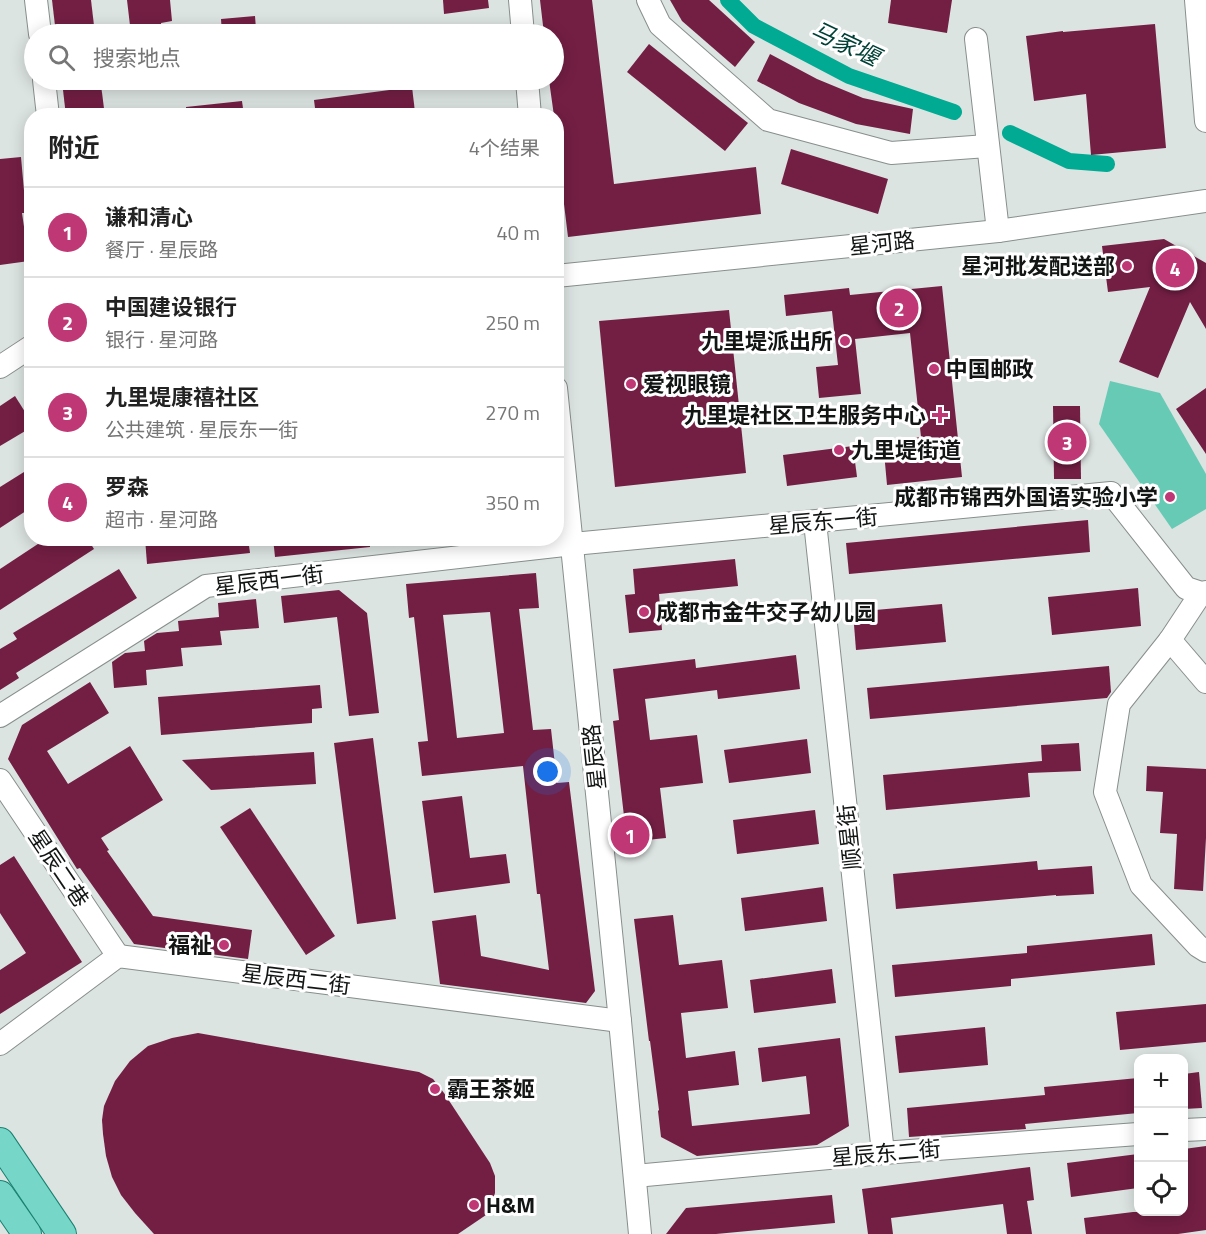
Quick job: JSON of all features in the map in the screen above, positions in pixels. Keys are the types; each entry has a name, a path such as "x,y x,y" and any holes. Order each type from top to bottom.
{"main road":[{"path":"0,1142 62,1234"},
{"path":"0,1195 27,1234"}],"street":[{"path":"36,0 39,24"},
{"path":"520,0 522,24"},
{"path":"648,0 660,25 768,120 891,153 987,146"},
{"path":"1196,0 1206,121"},
{"path":"976,39 998,231"},
{"path":"45,90 47,108"},
{"path":"528,90 529,108"},
{"name":"星河路","path":"564,275 998,231 1206,201"},
{"path":"0,367 24,351"},
{"name":"星辰路","path":"564,461 640,1234"},
{"name":"星辰东一街","path":"573,544 1111,493 1186,588 1204,592"},
{"name":"顺星街","path":"815,522 883,1153"},
{"name":"星辰西一街","path":"564,545 573,544"},
{"name":"星辰西一街","path":"0,716 206,586 556,546"},
{"path":"1203,944 1141,885 1105,792 1119,704 1170,640 1204,592"},
{"path":"1170,640 1206,682"},
{"name":"星辰二巷","path":"0,780 118,956"},
{"path":"0,1044 118,956"},
{"name":"星辰西二街","path":"118,956 620,1021"},
{"path":"1188,1130 1206,1129"},
{"name":"星辰东二街","path":"635,1176 883,1153 1134,1134"}],"green space":[{"path":"1110,381 1160,393 1206,474 1206,509 1172,529 1099,424"}],"building":[{"path":"52,0 91,0 94,24 55,24"},
{"path":"127,0 170,0 172,21 161,24 130,24"},
{"path":"443,0 488,0 489,8 444,14"},
{"path":"540,0 592,0 614,184 756,167 761,214 568,237 564,204 564,108 553,108 550,90 564,90 564,24 543,24"},
{"path":"670,0 709,0 755,42 735,67 682,21"},
{"path":"891,0 952,0 947,33 888,23"},
{"path":"255,16 256,24 221,24 221,19"},
{"path":"1155,24 1166,148 1091,155 1086,94 1034,101 1026,36"},
{"path":"649,44 748,123 725,151 627,72"},
{"path":"770,54 817,79 863,98 913,109 910,134 856,124 799,103 757,81"},
{"path":"63,90 102,90 104,108 65,108"},
{"path":"389,90 412,90 415,108 315,108 314,100"},
{"path":"242,101 243,108 186,108"},
{"path":"791,149 888,179 878,214 781,184"},
{"path":"21,157 24,191 24,213 22,213 24,262 0,265 0,159"},
{"path":"1164,239 1206,263 1206,329 1190,302 1158,378 1119,362 1150,287 1108,292 1102,246"},
{"path":"942,286 962,477 887,485 883,441 921,437 910,333 855,339 861,394 819,398 816,367 838,365 832,311 786,316 784,295 849,288 850,295"},
{"path":"729,310 746,473 615,487 599,321"},
{"path":"1206,388 1206,454 1176,409"},
{"path":"15,396 24,410 24,432 0,446 0,406"},
{"path":"1053,406 1080,406 1081,479 1054,479"},
{"name":"九里堤街道","path":"853,446 857,477 787,486 783,455"},
{"path":"24,472 24,512 0,528 0,487"},
{"path":"1088,520 1090,552 849,574 846,543"},
{"path":"35,546 92,546 94,549 0,610 0,569"},
{"path":"146,546 249,546 250,553 147,564"},
{"path":"274,546 370,546 370,547 275,557"},
{"name":"成都市金牛交子幼儿园","path":"735,559 738,586 659,594 662,630 629,633 625,595 635,594 633,569"},
{"path":"119,569 137,598 16,673 19,678 0,690 0,649 17,639 13,633"},
{"path":"536,573 539,608 519,609 533,730 551,729 557,783 569,782 595,991 586,1003 440,984 432,921 476,915 481,956 549,970 540,894 537,894 523,766 422,776 418,742 428,741 414,617 409,618 406,584","holes":["490,612 504,733 457,738 443,615"]},
{"path":"1138,588 1141,626 1052,635 1048,597"},
{"path":"339,590 367,613 379,713 349,716 337,617 284,623 281,596"},
{"path":"256,599 259,628 220,631 222,645 181,648 183,666 146,670 147,685 114,688 112,662 125,653 145,651 144,641 157,633 179,631 178,621 219,617 218,603"},
{"path":"942,604 946,642 856,650 853,612"},
{"path":"796,655 800,689 718,699 717,690 645,699 650,740 697,735 703,783 660,788 666,838 627,842 613,721 619,720 613,669 695,659 696,668"},
{"path":"1109,666 1111,692 1107,698 870,719 867,688"},
{"path":"90,682 109,713 47,751 68,784 130,746 163,800 101,838 109,850 107,851 153,916 252,930 248,959 134,944 80,868 77,869 8,759 22,725"},
{"path":"320,685 322,708 312,709 312,723 161,735 158,697"},
{"path":"373,738 396,919 357,924 334,743"},
{"path":"807,739 811,773 729,783 724,750"},
{"path":"1079,743 1081,771 1028,773 1030,797 886,810 883,775 1042,761 1041,745"},
{"path":"314,752 316,784 211,790 182,760"},
{"path":"1147,766 1206,769 1203,891 1174,889 1177,834 1160,833 1163,792 1146,791"},
{"path":"462,796 470,858 506,854 510,883 434,893 422,801"},
{"path":"250,808 335,936 306,955 220,827"},
{"path":"815,810 819,844 737,854 733,820"},
{"path":"14,856 82,962 0,1014 0,970 26,953 0,913 0,865"},
{"path":"1037,861 1038,870 1092,866 1094,894 1056,895 896,909 893,874"},
{"path":"823,887 827,921 745,931 741,898"},
{"path":"673,915 679,965 722,960 728,1008 681,1013 686,1058 735,1051 739,1085 688,1091 692,1126 810,1114 806,1076 762,1082 758,1048 840,1038 849,1126 817,1145 697,1156 661,1137 634,919"},
{"path":"1152,934 1155,965 1011,979 1011,986 895,997 892,965 1027,953 1027,946"},
{"path":"832,969 836,1003 754,1013 750,980"},
{"path":"1206,1004 1206,1042 1120,1050 1116,1012"},
{"path":"985,1027 988,1065 899,1073 895,1036"},
{"path":"198,1033 419,1072 433,1079 490,1163 495,1176 495,1193 486,1215 458,1234 154,1234 121,1195 112,1177 103,1134 104,1106 115,1081 130,1061 148,1046"},
{"path":"1199,1072 1202,1108 1188,1109 1188,1073"},
{"path":"1134,1078 1134,1113 1025,1124 1026,1129 909,1137 907,1108 1045,1095 1044,1087"},
{"path":"1206,1146 1206,1230 1178,1234 1086,1234 1084,1218 1133,1212 1134,1216 1188,1216 1188,1148"},
{"path":"1134,1155 1134,1189 1071,1197 1067,1163"},
{"path":"1030,1167 1034,1200 1027,1201 1032,1234 1007,1234 1003,1204 891,1218 893,1234 868,1234 862,1189"},
{"path":"832,1195 835,1223 716,1234 666,1234 686,1208"}],"waterway":[{"name":"马家堰","path":"728,0 754,26 849,76 954,112"},
{"name":"马家堰","path":"1010,133 1069,161 1107,164"}],"place":[{"name":"星河批发配送部","path":"1127,266"},
{"name":"罗森","path":"1175,268"},
{"name":"中国建设银行","path":"899,308"},
{"name":"九里堤派出所","path":"845,341"},
{"name":"中国邮政","path":"934,369"},
{"name":"爱视眼镜","path":"631,384"},
{"name":"九里堤社区卫生服务中心","path":"940,415"},
{"name":"九里堤康禧社区","path":"1067,442"},
{"name":"九里堤街道","path":"839,450"},
{"name":"成都市锦西外国语实验小学","path":"1170,497"},
{"name":"成都市金牛交子幼儿园","path":"644,612"},
{"name":"谦和清心","path":"630,835"},
{"name":"福祉","path":"224,945"},
{"name":"霸王茶姬","path":"435,1089"},
{"name":"H&M","path":"474,1205"}]}
